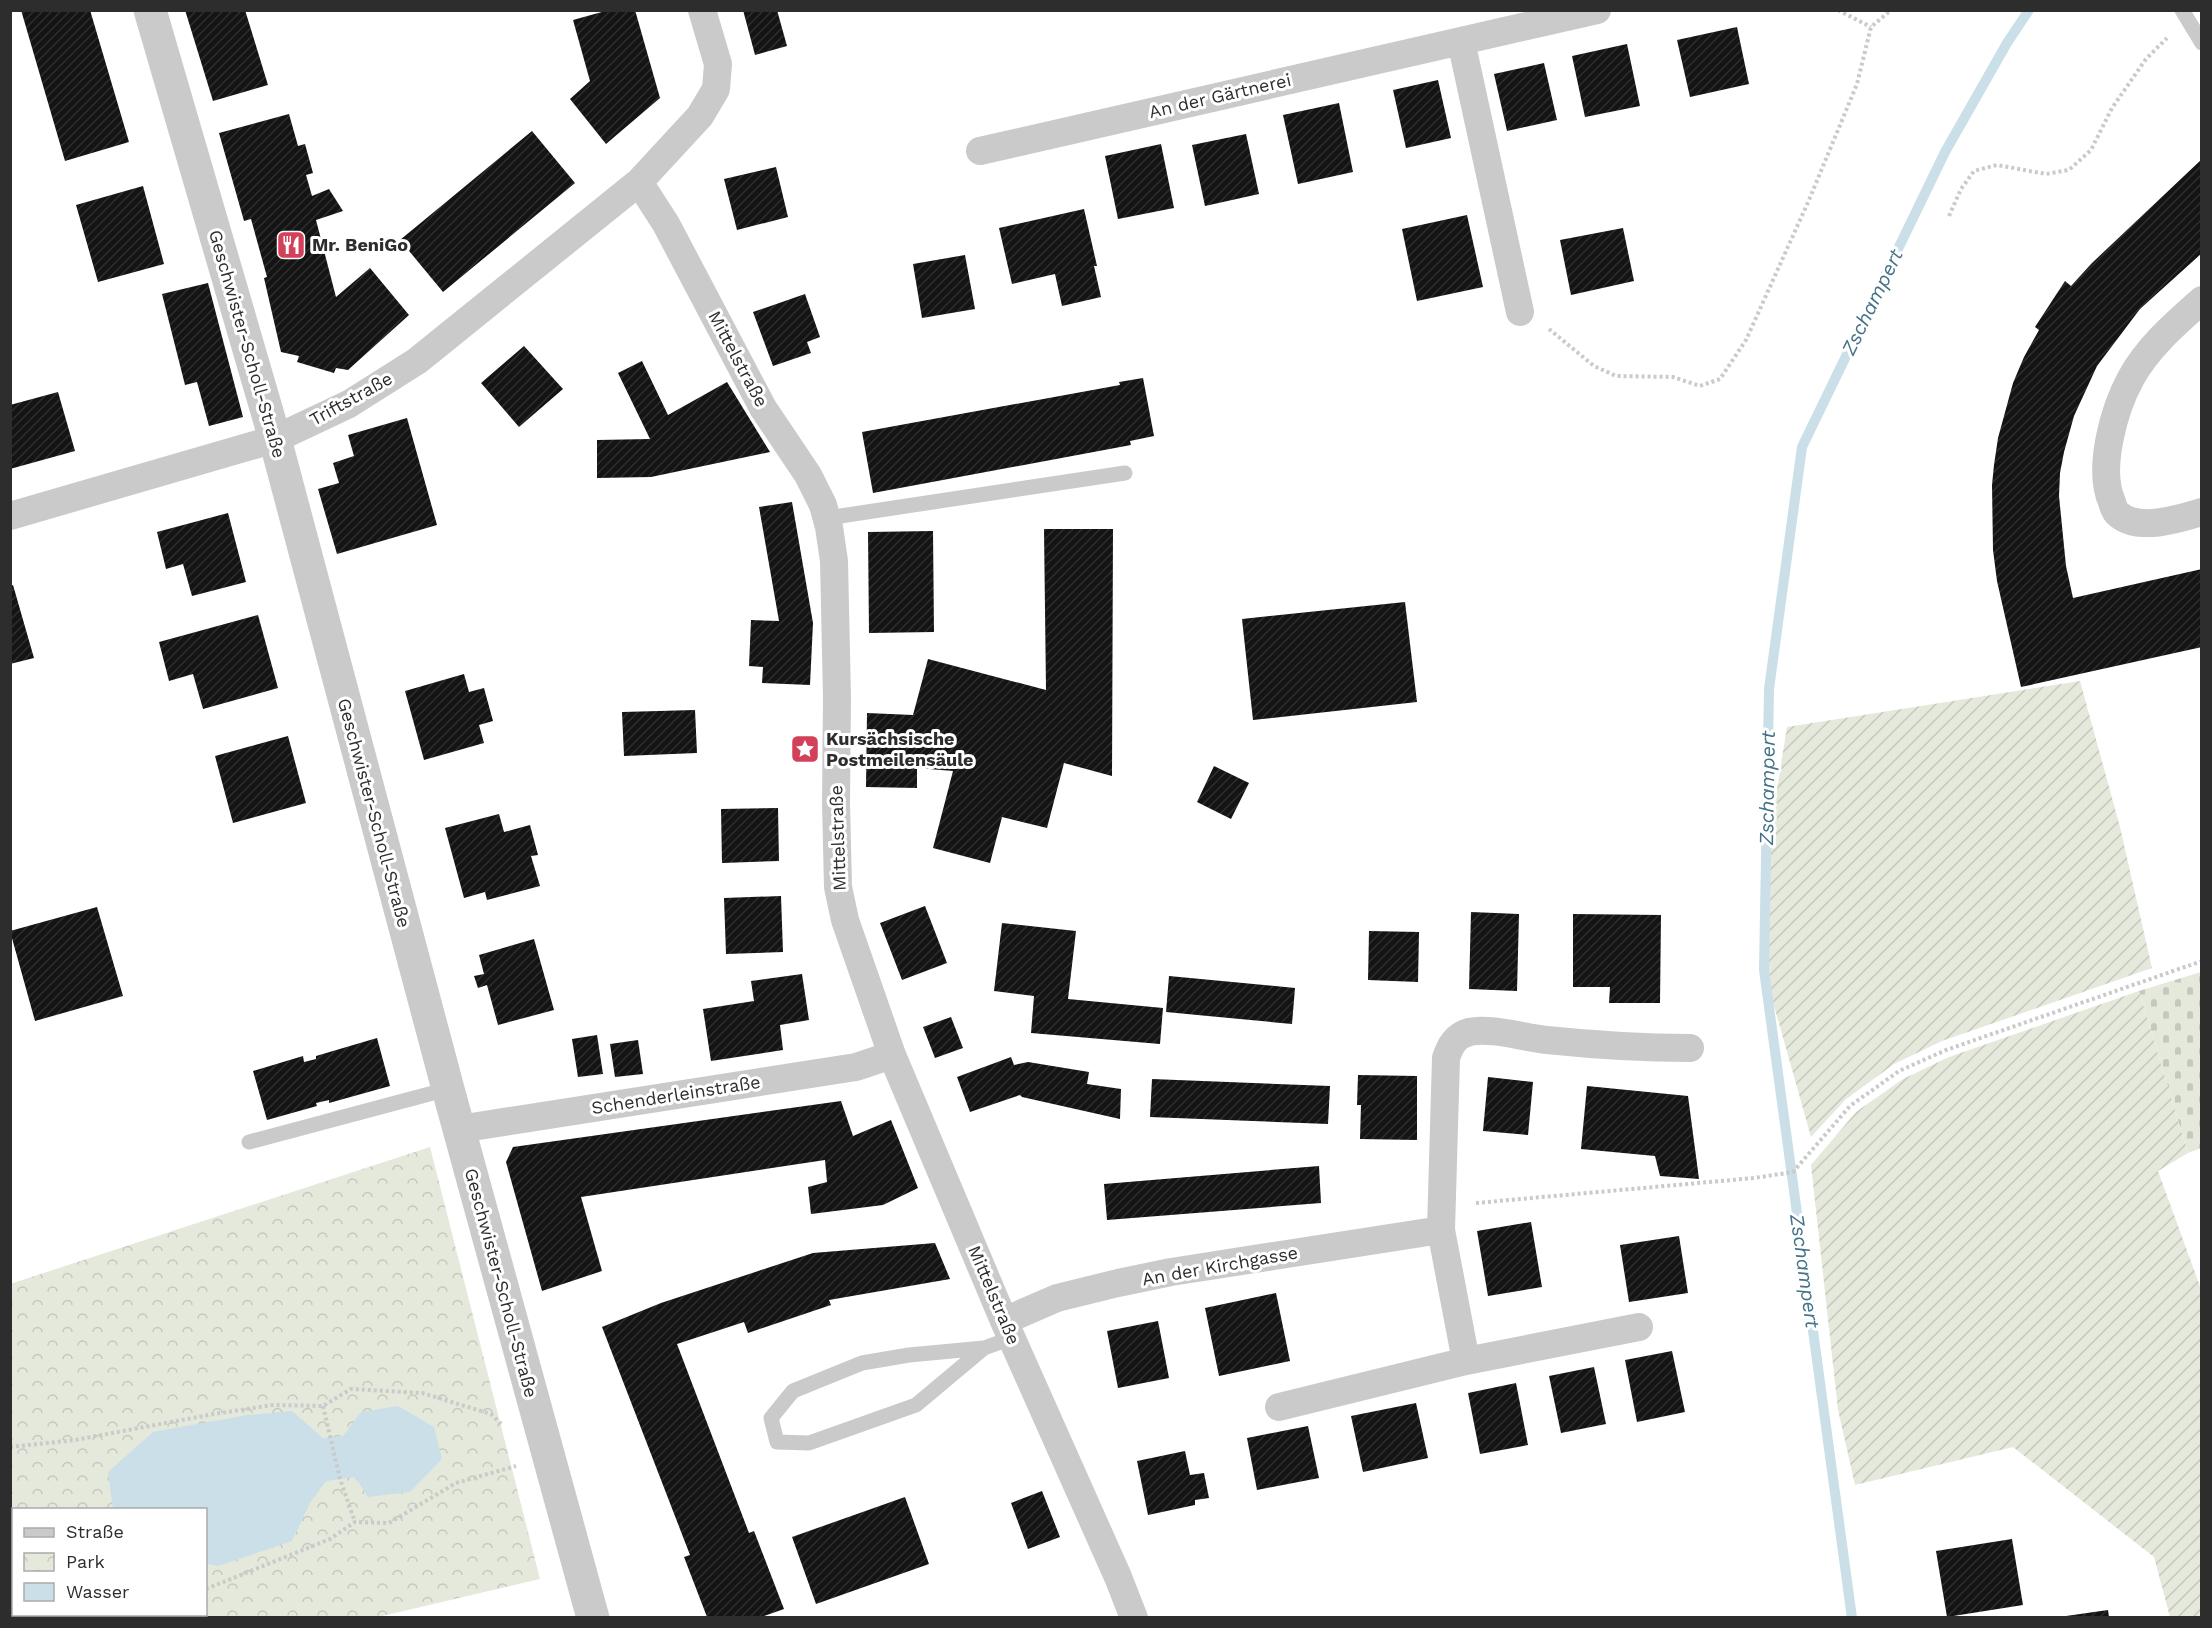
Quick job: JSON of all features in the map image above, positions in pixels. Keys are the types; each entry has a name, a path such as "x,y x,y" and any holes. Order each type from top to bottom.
{"street":[{"name":"Geschwister-Scholl-Straße","path":"150,10 275,439 448,1089 593,1617"},
{"path":"639,182 700,116 716,89 718,64 702,10"},
{"name":"An der Gärtnerei","path":"980,151 1597,10"},
{"path":"1461,41 1520,312"},
{"name":"Triftstraße","path":"10,516 275,439 349,404 417,361 639,182"},
{"name":"Mittelstraße","path":"639,182 666,224 763,408 808,475 823,505 834,561 838,887 844,920 892,1055 1008,1330 1134,1617"},
{"path":"2202,300 2158,340 2131,379 2117,412 2107,451 2107,490 2117,514 2135,523 2172,522 2202,512"},
{"path":"1466,1361 1441,1218 1446,1058 1450,1045 1468,1032 1480,1031 1546,1040 1628,1047 1690,1048"},
{"name":"Schenderleinstraße","path":"459,1129 856,1067 892,1055"},
{"name":"An der Kirchgasse","path":"1008,1330 1057,1298 1139,1279 1441,1218"},
{"path":"1279,1407 1466,1361 1638,1327"}],"lane":[{"path":"2184,15 2202,43"},
{"path":"826,518 1125,473"},
{"path":"249,1142 448,1089"},
{"path":"984,1348 909,1355 862,1363 793,1390 771,1418 777,1442 809,1443 916,1405 1008,1330"}],"path":[{"path":"1838,10 1871,27"},
{"path":"1520,312 1555,333 1594,366 1616,376 1673,377 1700,386 1720,379 1746,340 1809,200 1857,84 1871,27 1891,10"},
{"path":"1949,216 1961,189 1974,171 1997,165 2046,174 2069,170 2091,150 2112,108 2146,59 2184,15"},
{"path":"1441,1218 1793,1172 1850,1106 1899,1071 1946,1050 2202,961"},
{"path":"10,1447 75,1440 214,1413 273,1405 323,1406 351,1389 422,1393 491,1414 507,1429"},
{"path":"323,1406 340,1479 355,1522"},
{"path":"207,1589 330,1539 355,1522 389,1523 456,1483 539,1460 550,1462"}],"green space":[{"path":"2080,681 2120,827 2152,968 1942,1041 1894,1064 1845,1100 1811,1137 1764,970 1766,858 1787,727"},
{"path":"2201,972 2201,1148 2188,1153 2139,991"},
{"path":"2139,991 2188,1153 2158,1171 2201,1289 2201,1617 2170,1617 2154,1557 2013,1447 1855,1485 1838,1410 1811,1165 1856,1112 1903,1079 1949,1057"},
{"path":"430,1147 540,1579 378,1617 55,1617 53,1616 207,1616 207,1508 12,1508 12,1616 48,1616 11,1617 10,1284"}],"water":[{"path":"398,1406 434,1427 442,1459 410,1492 368,1497 355,1477 326,1481 310,1503 292,1541 218,1566 207,1564 207,1508 113,1508 108,1472 153,1432 247,1415 292,1411 323,1438 343,1436 361,1412"}],"building":[{"path":"21,10 90,10 129,142 65,161"},
{"path":"185,10 245,10 268,85 213,101"},
{"path":"609,10 635,10 660,98 606,144 570,99 590,81 573,20"},
{"path":"743,10 777,10 787,46 755,55"},
{"path":"1737,27 1749,84 1690,97 1677,40"},
{"path":"1627,44 1640,106 1585,117 1572,56"},
{"path":"1544,63 1557,120 1507,131 1494,74"},
{"path":"1438,80 1451,138 1406,148 1393,90"},
{"path":"1339,103 1353,172 1298,184 1283,115"},
{"path":"289,114 298,146 305,144 313,173 306,175 312,196 329,189 343,211 316,220 336,297 370,268 409,315 348,370 336,368 334,373 297,362 299,356 281,352 264,278 267,277 251,219 244,221 219,133"},
{"path":"532,131 575,183 443,292 400,240"},
{"path":"1246,134 1259,194 1205,206 1192,145"},
{"path":"1161,144 1174,208 1118,219 1105,156"},
{"path":"2202,159 2202,253 2140,309 2097,366 2074,416 2060,473 2059,496 2066,566 2073,598 2202,569 2202,647 2021,687 1997,581 1993,550 1994,465 1998,438 2013,383 2039,330 2035,327 2065,281 2071,286 2092,263"},
{"path":"776,167 788,217 737,230 724,179"},
{"path":"143,186 164,264 98,282 76,205"},
{"path":"1084,209 1097,266 1094,266 1101,297 1062,306 1055,274 1012,284 999,228"},
{"path":"1467,215 1483,287 1417,301 1402,229"},
{"path":"1623,228 1634,281 1571,295 1560,240"},
{"path":"965,255 975,309 922,318 913,264"},
{"path":"208,283 243,417 209,426 197,382 185,385 162,294"},
{"path":"805,294 820,337 807,342 811,353 773,366 753,312"},
{"path":"524,346 563,389 519,427 481,383"},
{"path":"642,361 668,415 727,382 770,452 651,477 597,478 597,440 650,439 618,373"},
{"path":"1143,378 1154,436 1130,441 1131,445 873,493 862,432 1120,385 1119,382"},
{"path":"58,392 75,451 10,469 10,405"},
{"path":"407,418 437,525 337,554 318,489 339,483 333,463 354,456 348,435"},
{"path":"792,502 813,623 810,685 762,683 763,667 749,666 751,620 779,621 759,507"},
{"path":"228,513 246,582 192,596 183,564 166,569 157,532"},
{"path":"1044,529 1113,529 1112,776 1064,763 1047,828 1002,817 990,863 933,848 953,771 917,768 917,788 866,787 867,713 913,715 928,659 1046,690"},
{"path":"933,531 934,632 869,633 868,532"},
{"path":"13,585 34,658 10,664 10,586"},
{"path":"1405,602 1417,702 1253,720 1242,619"},
{"path":"258,615 278,688 203,709 193,674 169,681 159,642"},
{"path":"464,674 469,692 484,688 493,721 479,725 484,743 424,760 405,691"},
{"path":"695,710 697,753 624,756 622,712"},
{"path":"288,736 306,803 233,823 215,756"},
{"path":"1214,766 1249,783 1231,819 1197,802"},
{"path":"778,808 779,861 722,863 721,809"},
{"path":"499,814 504,832 530,825 538,855 531,856 540,886 487,900 485,892 464,898 445,828"},
{"path":"781,896 783,952 726,954 724,898"},
{"path":"925,906 947,963 902,980 880,923"},
{"path":"97,907 123,996 35,1021 10,931"},
{"path":"1471,912 1519,914 1517,991 1469,989"},
{"path":"1573,914 1661,915 1660,1003 1609,1003 1610,987 1573,987"},
{"path":"1002,923 1076,931 1068,999 1163,1008 1160,1044 1031,1033 1034,996 994,991"},
{"path":"1369,931 1419,932 1418,982 1368,980"},
{"path":"534,939 554,1010 498,1025 487,985 478,988 474,976 484,974 479,955"},
{"path":"802,974 809,1020 780,1025 783,1050 711,1061 703,1009 754,1001 751,981"},
{"path":"1169,976 1295,988 1292,1024 1166,1012"},
{"path":"951,1017 963,1048 935,1058 923,1027"},
{"path":"597,1035 603,1074 578,1077 572,1039"},
{"path":"377,1038 390,1086 329,1103 329,1100 316,1103 317,1106 267,1120 253,1071 303,1056 304,1062 316,1059 316,1056"},
{"path":"638,1040 643,1074 615,1077 610,1044"},
{"path":"1011,1057 1014,1065 1028,1062 1089,1072 1087,1084 1121,1089 1120,1119 1020,1095 970,1112 957,1077"},
{"path":"1358,1075 1417,1076 1417,1140 1360,1139 1361,1105 1357,1105"},
{"path":"1488,1077 1533,1082 1528,1135 1483,1131"},
{"path":"1152,1079 1330,1086 1328,1124 1150,1117"},
{"path":"1587,1086 1688,1096 1699,1179 1660,1176 1655,1156 1581,1149"},
{"path":"841,1101 853,1136 891,1120 918,1188 883,1205 811,1214 808,1187 827,1182 825,1160 581,1197 602,1271 542,1291 506,1162 513,1147"},
{"path":"1319,1166 1321,1203 1107,1220 1104,1184"},
{"path":"1531,1222 1542,1287 1488,1296 1477,1231"},
{"path":"1679,1236 1688,1293 1629,1302 1620,1245"},
{"path":"935,1243 950,1279 829,1300 831,1305 748,1333 744,1322 677,1344 749,1533 754,1531 784,1609 761,1617 707,1617 684,1557 690,1555 602,1327 661,1303 813,1253"},
{"path":"1276,1293 1290,1361 1219,1376 1205,1308"},
{"path":"1158,1321 1169,1378 1118,1388 1107,1331"},
{"path":"1672,1351 1685,1412 1637,1422 1625,1360"},
{"path":"1594,1367 1606,1424 1561,1433 1549,1376"},
{"path":"1516,1383 1528,1445 1480,1454 1468,1393"},
{"path":"1416,1403 1428,1458 1363,1472 1351,1416"},
{"path":"1308,1426 1319,1478 1257,1490 1247,1438"},
{"path":"1185,1451 1190,1475 1204,1473 1209,1498 1195,1500 1195,1505 1148,1515 1137,1461"},
{"path":"1042,1491 1060,1537 1028,1549 1011,1503"},
{"path":"905,1497 929,1564 816,1604 792,1537"},
{"path":"2012,1539 2023,1605 1947,1617 1936,1551"},
{"path":"2108,1610 2109,1617 2066,1617 2066,1616"}],"waterway":[{"name":"Zschampert","path":"1852,1618 1764,970 1769,689 1802,447 1945,152 2007,43 2029,10"}],"place":[{"name":"Mr. BeniGo","path":"291,245"},
{"name":"Kursächsische Postmeilensäule","path":"805,749"}]}
